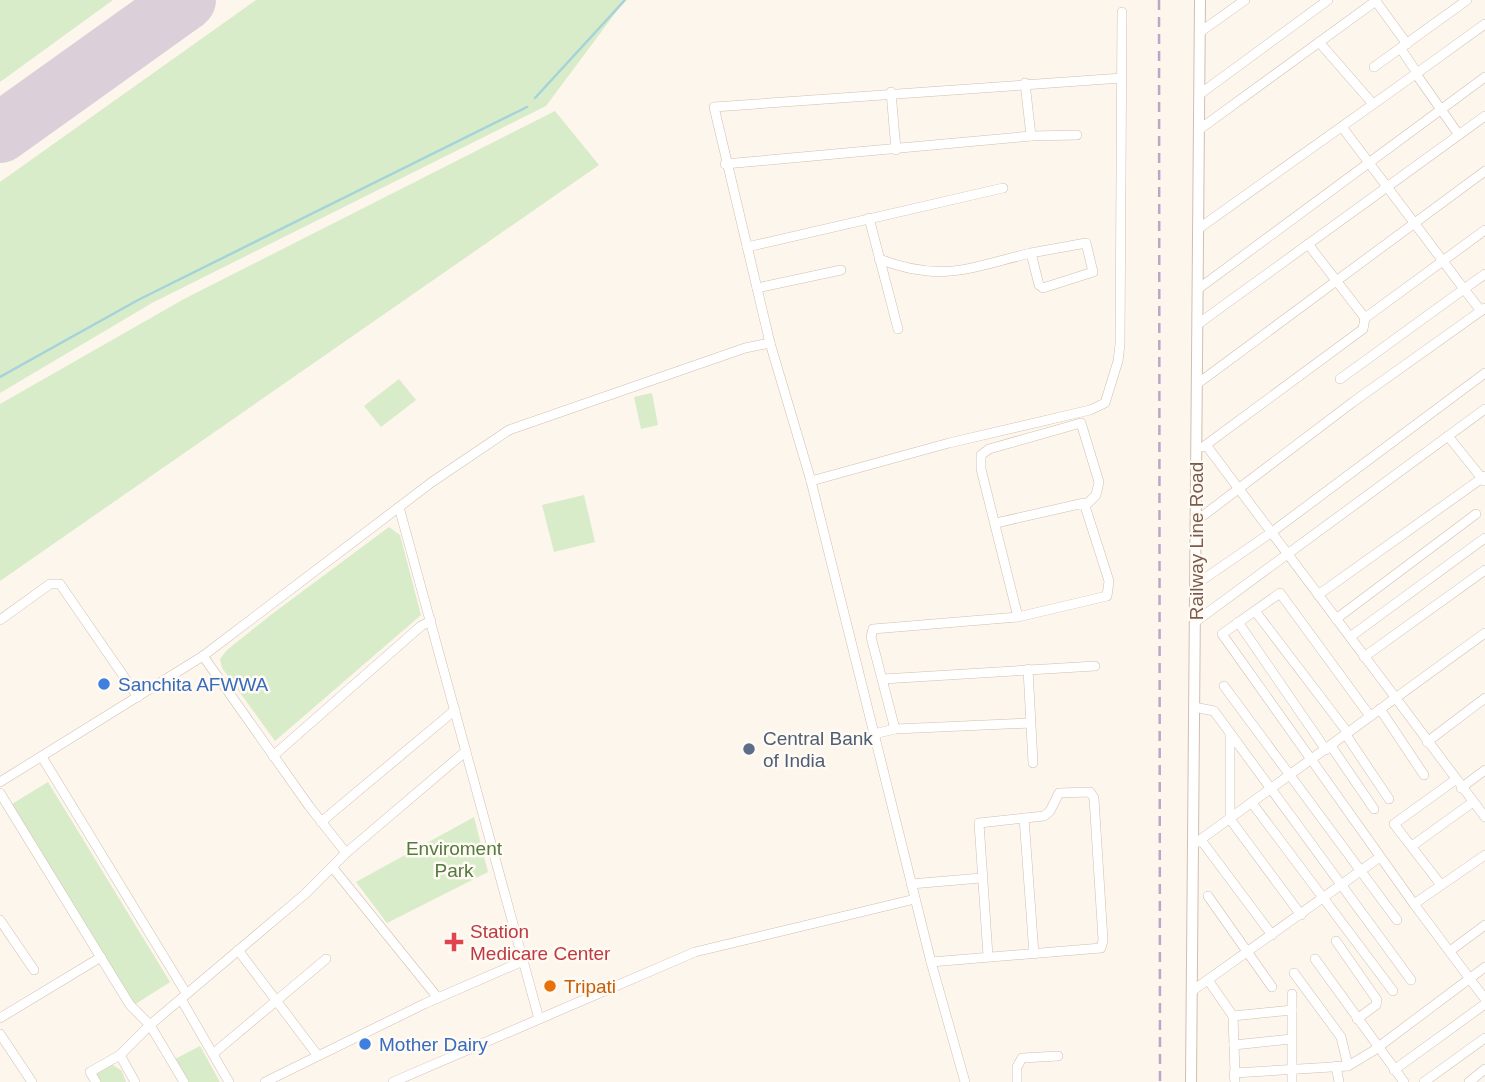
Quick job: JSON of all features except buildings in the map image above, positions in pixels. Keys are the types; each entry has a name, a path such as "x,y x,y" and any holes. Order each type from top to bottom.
{"street":[{"name":"Railway Line Road","path":"1191,1082 1197,843 1194,707 1196,521 1201,449 1197,384 1201,0"},
{"path":"1200,32 1245,0"},
{"path":"1200,94 1328,0"},
{"path":"1200,129 1376,0 1416,73 1459,135"},
{"path":"1374,67 1467,0"},
{"path":"811,481 949,443 1090,410 1105,403 1120,344 1122,12"},
{"path":"1198,229 1485,24"},
{"path":"1320,42 1373,104"},
{"path":"1198,289 1485,77"},
{"path":"965,1082 911,884 811,481 770,342 725,164 714,105 1122,78"},
{"path":"1025,83 1031,136"},
{"path":"891,92 895,150"},
{"path":"1198,324 1485,116"},
{"path":"1196,521 1353,402 1483,313 1342,127"},
{"path":"725,164 1031,136 1077,135"},
{"path":"1197,384 1485,171"},
{"path":"747,247 1003,188"},
{"path":"869,218 898,329"},
{"path":"1485,230 1365,318 1363,329 1201,449 1239,490 1272,532 1485,817"},
{"path":"879,259 911,270 942,273 1031,253 1086,243 1093,272 1043,288 1039,285 1031,253"},
{"path":"1308,244 1365,318"},
{"path":"758,288 841,270"},
{"path":"1340,379 1485,274"},
{"path":"0,782 203,656 399,507 509,430 745,348 770,342"},
{"path":"1195,585 1272,532 1485,373"},
{"path":"1195,622 1485,409"},
{"path":"1018,617 980,465 982,453 1079,422 1084,426 1099,482 1096,495 1086,505"},
{"path":"1318,595 1484,479 1448,436"},
{"path":"895,729 871,637 873,629 1018,617 1107,596 1109,581 1086,505 1079,502 996,523"},
{"path":"399,507 539,1019"},
{"path":"1336,619 1476,514"},
{"path":"1350,637 1485,538"},
{"path":"1364,657 1485,570"},
{"path":"0,620 50,584 60,584 138,697"},
{"path":"1370,716 1280,593 1222,636 1485,1001 1394,1070"},
{"path":"1255,611 1347,734 1389,799"},
{"path":"273,756 421,626 431,621"},
{"path":"1238,622 1374,809"},
{"path":"1272,935 1197,843 1485,634"},
{"path":"203,656 346,853"},
{"path":"883,680 1095,666"},
{"path":"1028,669 1032,763"},
{"path":"1224,686 1397,920"},
{"path":"1427,742 1485,698"},
{"path":"1194,707 1211,709 1411,979"},
{"path":"1380,709 1424,775"},
{"path":"321,822 455,710"},
{"path":"874,734 895,729 1030,723"},
{"path":"1230,733 1230,819 1301,915"},
{"path":"96,1082 90,1072 120,1055 150,1025 466,751"},
{"path":"42,757 184,996 229,1082"},
{"path":"1441,885 1394,824 1485,770"},
{"path":"931,962 1096,950 1102,946 1094,798 1088,790 1063,792 1056,796 1049,814 979,822 988,956"},
{"path":"0,793 130,1005 150,1025 184,1082"},
{"path":"1412,846 1473,802"},
{"path":"1252,803 1393,991"},
{"path":"1024,818 1034,954"},
{"path":"1414,904 1485,855"},
{"path":"1192,991 1380,857"},
{"path":"333,868 438,998"},
{"path":"911,884 981,878"},
{"path":"1208,896 1272,987"},
{"path":"393,1082 695,951 915,899"},
{"path":"0,920 34,970"},
{"path":"1450,951 1485,925"},
{"path":"1336,941 1377,1000 1376,1005 1357,1020"},
{"path":"238,950 318,1056"},
{"path":"0,1018 101,957"},
{"path":"214,1053 326,959"},
{"path":"1315,959 1404,1082"},
{"path":"265,1082 453,990 523,961"},
{"path":"1208,980 1233,1016 1235,1077 1292,1069 1348,1066 1378,1048 1485,967"},
{"path":"1294,973 1340,1037 1348,1066"},
{"path":"1292,995 1293,1082"},
{"path":"1233,1016 1292,1010"},
{"path":"0,1034 32,1082"},
{"path":"1424,1082 1485,1038"},
{"path":"1234,1045 1291,1039"},
{"path":"120,1055 135,1082"},
{"path":"1017,1082 1022,1058 1058,1056"},
{"path":"1336,1066 1339,1082"},
{"path":"1469,1082 1485,1069"}],"green space":[{"path":"0,0 113,0 0,82"},
{"path":"256,0 625,0 546,106 152,303 0,393 0,182"},
{"path":"555,111 599,165 0,581 0,404 184,299"},
{"path":"399,379 416,400 381,427 364,406"},
{"path":"652,393 658,425 641,429 634,397"},
{"path":"584,495 595,542 554,552 542,505"},
{"path":"389,527 400,535 421,615 275,741 222,668 220,659 227,650 272,614"},
{"path":"48,782 170,982 134,1005 12,804"},
{"name":"Enviroment Park","path":"474,817 488,872 387,923 356,882"},
{"path":"200,1046 220,1082 187,1082 173,1060"},
{"path":"110,1063 122,1071 126,1082 95,1082 94,1075"}],"waterway":[{"path":"535,98 625,0"},
{"path":"0,377 138,300 527,107"}],"taxiway":[{"path":"156,22 173,0"}],"runway":[{"path":"0,133 186,0"}],"railway":[{"path":"1159,0 1160,1082"}],"place":[{"name":"Sanchita AFWWA","path":"104,684"},
{"name":"Central Bank of India","path":"749,749"},
{"name":"Station Medicare Center","path":"454,942"},
{"name":"Tripati","path":"550,986"},
{"name":"Mother Dairy","path":"365,1044"}]}
